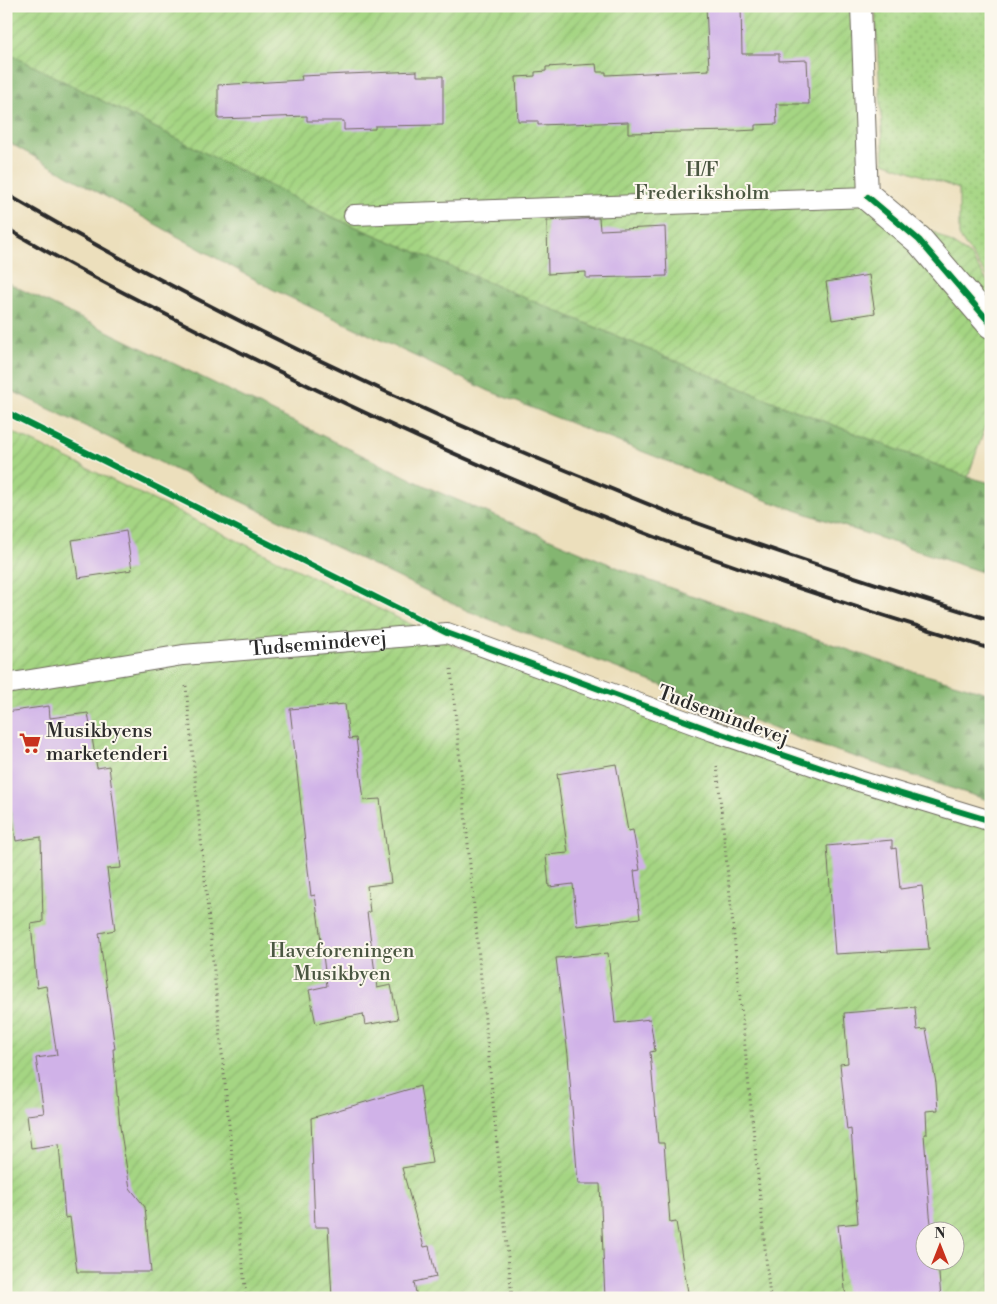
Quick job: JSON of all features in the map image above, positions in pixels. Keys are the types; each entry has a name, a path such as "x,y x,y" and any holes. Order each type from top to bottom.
{"street":[{"path":"868,197 919,240 991,324"}],"lane":[{"path":"354,215 868,197 861,6"},
{"name":"Tudsemindevej","path":"6,684 183,655 447,633 714,731 858,781 991,821"}],"path":[{"path":"447,633 512,1298"},
{"path":"183,655 246,1298"},
{"path":"714,731 770,1298"}],"green space":[{"name":"H/F Frederiksholm","path":"6,6 864,6 879,197 970,255 991,287 991,409 968,477 772,401 330,216 6,52"},
{"path":"875,6 991,6 991,282 959,236 959,189 884,162"},
{"path":"6,52 330,216 772,401 968,477 991,483 991,575 768,501 489,391 272,289 6,141"},
{"path":"6,282 436,491 645,579 889,664 991,694 991,801 806,741 468,611 6,388"},
{"name":"Haveforeningen Musikbyen","path":"6,429 458,647 991,822 991,1298 6,1298"}],"building":[{"path":"706,6 741,6 742,54 779,54 779,61 807,60 809,104 776,104 777,124 755,125 755,130 628,133 628,122 538,125 538,121 518,121 516,77 535,76 535,72 546,71 546,67 596,64 597,72 606,72 606,75 709,70"},
{"path":"417,71 417,76 443,76 443,125 375,126 375,129 344,130 344,121 307,121 307,116 218,119 218,85 302,80 301,76"},
{"path":"599,218 600,230 665,227 667,276 586,278 586,272 548,274 547,221"},
{"path":"869,275 875,313 832,320 826,282"},
{"path":"126,531 132,570 78,578 72,540"},
{"path":"345,704 349,739 356,738 364,800 380,799 391,883 367,886 370,912 367,912 377,988 391,985 398,1019 365,1025 363,1014 316,1024 309,990 327,986 315,895 311,896 290,709"},
{"path":"49,706 50,718 88,713 97,768 109,766 121,868 107,869 115,930 99,933 115,1049 113,1049 120,1127 130,1188 145,1207 151,1272 77,1272 70,1217 65,1218 59,1144 31,1148 27,1115 44,1113 36,1058 57,1055 46,986 37,988 31,924 43,922 41,837 16,841 11,809 6,809 6,712"},
{"path":"616,764 628,831 633,830 640,870 634,871 640,918 577,926 573,884 549,887 546,855 568,853 557,774"},
{"path":"892,840 892,849 896,848 900,889 922,886 929,949 835,954 827,846"},
{"path":"608,953 615,1023 650,1019 655,1051 650,1052 658,1143 664,1143 670,1223 676,1222 689,1298 605,1298 600,1184 578,1184 568,1055 556,958"},
{"path":"915,1007 917,1030 926,1029 936,1083 938,1110 926,1111 927,1134 924,1134 931,1222 914,1222 914,1272 939,1272 941,1298 846,1298 838,1225 858,1223 851,1129 847,1130 840,1064 848,1063 844,1013"},
{"path":"420,1086 432,1163 402,1168 424,1247 429,1246 436,1277 414,1282 417,1298 332,1298 328,1227 315,1227 311,1118"}],"railway":[{"path":"6,194 212,307 353,376 496,441 678,516 912,596 991,620"},
{"path":"6,228 110,286 271,367 381,421 549,495 744,570 991,649"}],"cycle path":[{"path":"868,197 919,240 991,324"},
{"path":"6,412 447,633 713,731 859,781 991,821"}],"place":[{"name":"Musikbyens marketenderi","path":"30,743"}]}
